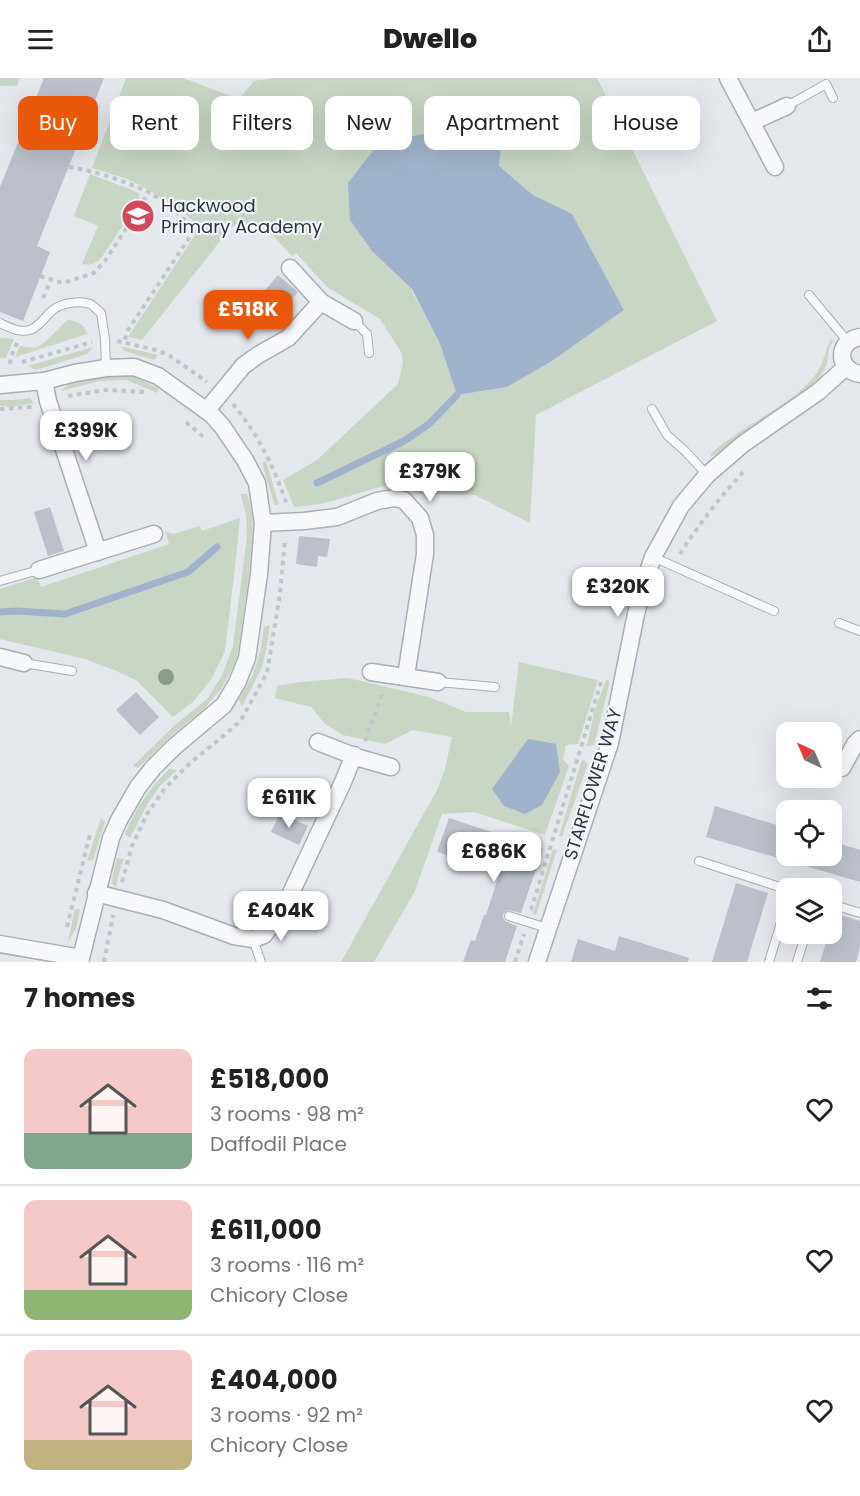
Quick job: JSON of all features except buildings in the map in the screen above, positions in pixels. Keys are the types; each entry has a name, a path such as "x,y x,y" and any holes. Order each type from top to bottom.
{"street":[{"path":"728,78 775,167"},
{"path":"752,122 787,106"},
{"path":"290,268 321,302 354,321"},
{"path":"207,410 243,366 288,338 321,302"},
{"path":"853,370 843,362 842,351 854,339"},
{"path":"0,385 44,381 106,368 134,367 158,376 207,410 222,426 245,460 257,483 263,523 259,574 247,658 237,683 224,705 153,768 138,787 119,820 111,838 80,960 62,954 0,944"},
{"name":"STARFLOWER WAY","path":"537,962 610,743 636,614 653,557 681,506 707,475 743,444 853,370"},
{"path":"44,381 48,401 98,552"},
{"path":"263,523 337,518 376,501 394,498 404,500 420,518 425,535 425,554 398,675"},
{"path":"39,570 154,534"},
{"path":"0,657 24,663"},
{"path":"371,672 438,682"},
{"path":"842,768 860,739"},
{"path":"318,742 391,767"},
{"path":"96,893 163,910 234,936 253,939 264,935 283,910 357,757"}],"lane":[{"path":"787,106 826,84 833,98"},
{"path":"809,295 854,339"},
{"path":"0,323 22,331 32,330 54,308 70,302 90,304 101,313 106,368"},
{"path":"354,321 368,334 369,353"},
{"path":"652,409 667,435 687,452 707,475"},
{"path":"653,557 774,611"},
{"path":"0,581 39,570"},
{"path":"839,623 860,632"},
{"path":"24,663 72,671"},
{"path":"438,682 495,687"},
{"path":"699,861 776,886"},
{"path":"842,907 860,913"},
{"path":"509,916 547,928"},
{"path":"253,939 261,962"},
{"path":"769,962 776,939"},
{"path":"797,962 803,944"}],"path":[{"path":"69,166 92,171 147,192 176,212 195,229 128,330 124,342"},
{"path":"40,276 63,283 94,273 105,261 144,201 147,192"},
{"path":"0,409 35,407 48,401 105,390 146,393"},
{"path":"186,422 208,441"},
{"path":"673,565 714,505 750,464"},
{"path":"357,757 377,706 398,675"},
{"path":"515,962 603,678"},
{"path":"62,954 73,900 93,829"}],"green space":[{"path":"0,78 20,78 17,86 0,86"},
{"path":"126,78 183,78 231,96 211,96 211,150 313,150 313,96 242,96 254,81 275,78 597,78 606,96 592,96 592,150 633,150 717,321 536,415 530,523 475,495 420,494 391,484 321,504 294,507 283,480 317,460 398,384 403,363 401,352 380,319 327,287 296,253 292,256 264,226 232,226 142,340 128,337 199,229 178,209 146,188 92,168 110,120 110,150 199,150 199,96 119,96","holes":["499,166 533,195 572,215 624,310 552,361 507,387 457,395 440,344 411,289"]},
{"path":"90,174 138,193 140,199 102,257 93,264 85,265 82,264 98,226 74,216"},
{"path":"68,320 80,324 87,334 15,357 20,346 32,348 39,346"},
{"path":"0,339 14,339 6,358 0,358"},
{"path":"831,340 834,340 829,348 827,364 819,378 805,391 711,457 716,449 786,402 810,382 819,370"},
{"path":"120,346 158,355 154,360 125,351"},
{"path":"93,347 87,354 36,370 28,366"},
{"path":"104,375 132,376 158,388 157,393 127,380 99,381 61,391 72,381"},
{"path":"30,398 34,403 12,407 0,406 0,400"},
{"path":"266,461 279,505 275,505 262,463"},
{"path":"241,494 247,494 252,512 253,531 249,574 235,663 221,689 202,711 172,735 138,768 133,766 175,725 208,698 222,675 233,646 247,536 246,516"},
{"path":"240,518 225,651 212,678 194,701 173,717 136,680 114,670 85,659 0,639 0,589 37,577 41,587 169,544 165,531 173,534 200,526 202,531"},
{"path":"270,625 262,667 242,707 239,699 253,675 264,627"},
{"path":"519,662 598,680 578,744 566,745 563,759 569,766 545,835 474,812 442,814 415,891 374,962 341,962 437,790 445,769 452,737 413,730 385,744 343,735 325,724 311,707 275,698 277,686 348,678 429,697 466,712 509,712 511,726"},
{"path":"606,680 610,681 594,745 587,746 594,712"},
{"path":"582,759 588,764 562,836 559,836"},
{"path":"169,769 177,770 160,786 148,803 130,838 125,834 138,807"},
{"path":"101,818 105,822 93,860 87,861"},
{"path":"553,849 557,850 536,915 533,914"},
{"path":"117,858 124,859 116,888 112,883"},
{"path":"75,909 80,909 76,929 68,941"}],"water":[{"path":"424,134 424,150 500,150 499,166 533,195 572,214 624,310 552,361 507,387 457,395 440,344 412,289 372,251 350,220 348,183 374,150 412,150 412,136"},
{"path":"528,739 556,744 560,772 542,805 525,814 504,806 492,789"}],"waterway":[{"path":"317,483 404,441 429,424 457,395"},
{"path":"0,612 65,614 188,572 217,547"}],"place":[{"name":"Hackwood Primary Academy","path":"138,216"}]}
